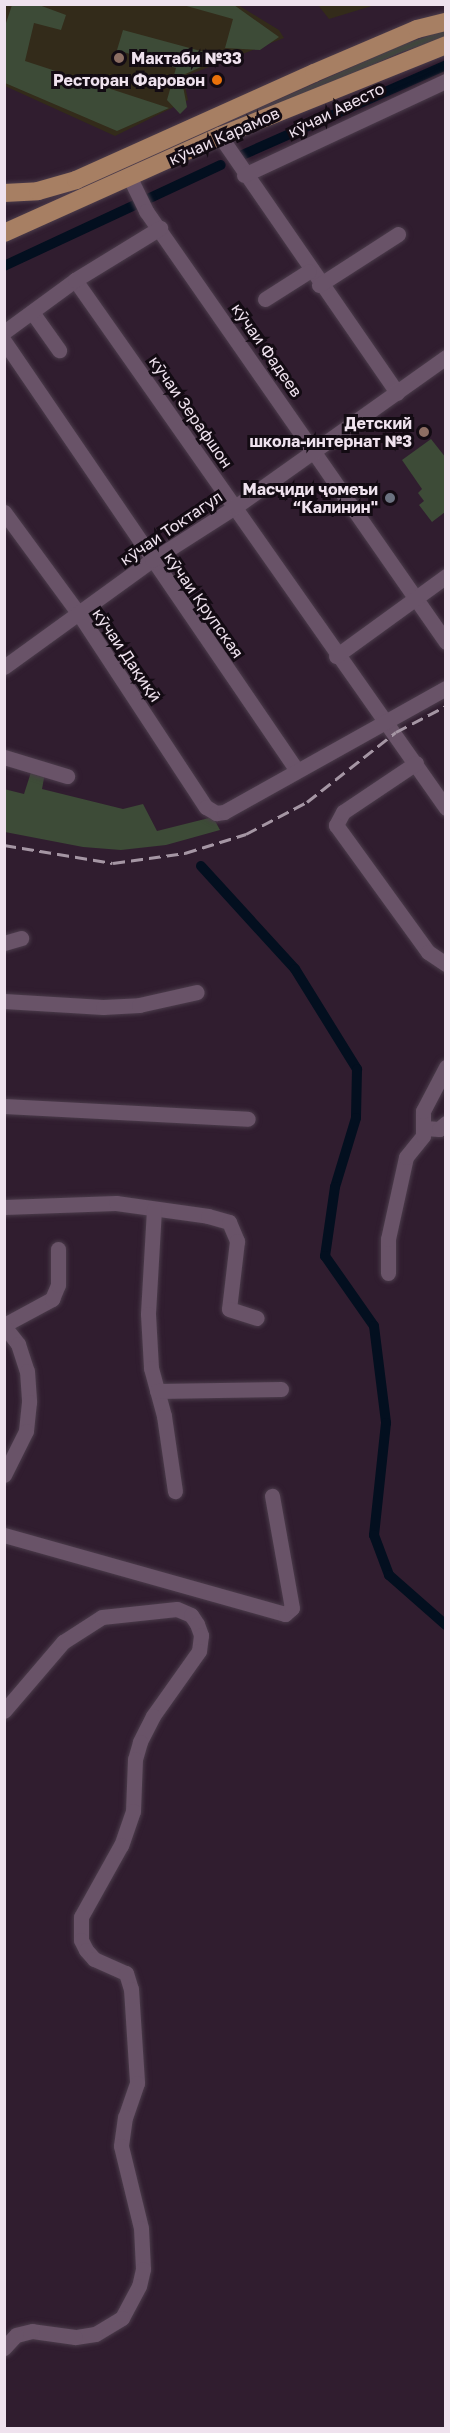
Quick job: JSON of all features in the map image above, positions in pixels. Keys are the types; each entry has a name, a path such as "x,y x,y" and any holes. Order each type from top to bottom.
{"main road":[{"name":"кӯчаи Карамов","path":"4,193 38,191 76,180 417,29 446,22"},
{"name":"кӯчаи Карамов","path":"4,232 130,178 220,136 446,45"}],"street":[{"name":"кӯчаи Авесто","path":"244,175 446,81"},
{"path":"220,136 309,271 397,393"},
{"name":"кӯчаи Фадеев","path":"130,178 146,211 418,597 446,642"},
{"path":"4,332 75,279 160,228"},
{"path":"319,285 398,234"},
{"path":"265,299 309,271"},
{"name":"кӯчаи Зерафшон","path":"75,279 336,656"},
{"path":"32,312 59,350"},
{"name":"кӯчаи Крупская","path":"4,341 296,769"},
{"name":"кӯчаи Токтагул","path":"4,667 152,560 235,507 446,357"},
{"name":"кӯчаи Дақиқӣ","path":"4,512 79,614 206,807 220,813 296,769"},
{"path":"446,576 336,656 386,721 446,808"},
{"path":"296,769 446,688"},
{"path":"4,757 66,776"},
{"path":"416,763 342,812 336,825 428,952 446,964"},
{"path":"4,943 21,938"},
{"path":"4,1001 115,1006 197,992"},
{"path":"388,1273 388,1239 406,1157 423,1136 423,1111 446,1067"},
{"path":"4,1106 248,1119"},
{"path":"424,1128 439,1129 446,1123"},
{"path":"4,1208 89,1203 208,1215 233,1226 237,1241 229,1309 257,1318"},
{"path":"154,1209 148,1314 157,1391 175,1491"},
{"path":"4,1475 26,1431 29,1402 27,1371 18,1344 4,1326 52,1299 59,1276 58,1249"},
{"path":"157,1391 281,1389"},
{"path":"4,1535 285,1614 292,1608 272,1496"},
{"path":"4,1711 63,1642 102,1617 177,1609 191,1615 197,1624 201,1635 199,1651 153,1716 140,1742 135,1759 133,1811 121,1845 81,1917 81,1940 86,1950 94,1959 126,1972 131,1989 137,2083 125,2117 121,2146 142,2237 140,2286 122,2318 95,2334 75,2337 32,2331 16,2335 4,2348"}],"shaded area":[{"name":"Мактаби №33","path":"5,5 238,5 279,30 284,38 183,77 188,100 115,136 5,86"},
{"path":"318,5 375,5 329,19"}],"green space":[{"path":"12,5 39,5 66,15 61,30 34,23 25,61 169,108 117,131 5,83 5,26"},
{"path":"183,5 234,5 279,37 260,50 225,48 233,19"},
{"path":"123,30 223,57 181,76 187,107 180,114 167,100 176,68 117,50"},
{"path":"445,30 445,38 402,52 222,131 219,126 399,46"},
{"path":"431,439 446,458 445,512 432,522 419,505 424,501 418,493 422,489 402,460"},
{"path":"32,769 45,773 42,789 123,809 143,804 157,831 213,817 220,830 166,845 121,850 83,847 5,832 4,789 24,794"}],"waterway":[{"path":"240,156 446,65"},
{"path":"4,266 221,165"},
{"path":"201,866 295,969 357,1069 356,1118 335,1187 325,1256 374,1326 386,1423 374,1535 389,1575 446,1625"}],"railway":[{"path":"4,845 113,863 185,853 246,834 307,802 396,732 446,706"}],"place":[{"name":"Мактаби №33","path":"119,58"},
{"name":"Ресторан Фаровон","path":"217,80"},
{"name":"Детский школа-интернат №3","path":"424,432"},
{"name":"Масҷиди ҷомеъи “Калинин\"","path":"390,498"}]}
